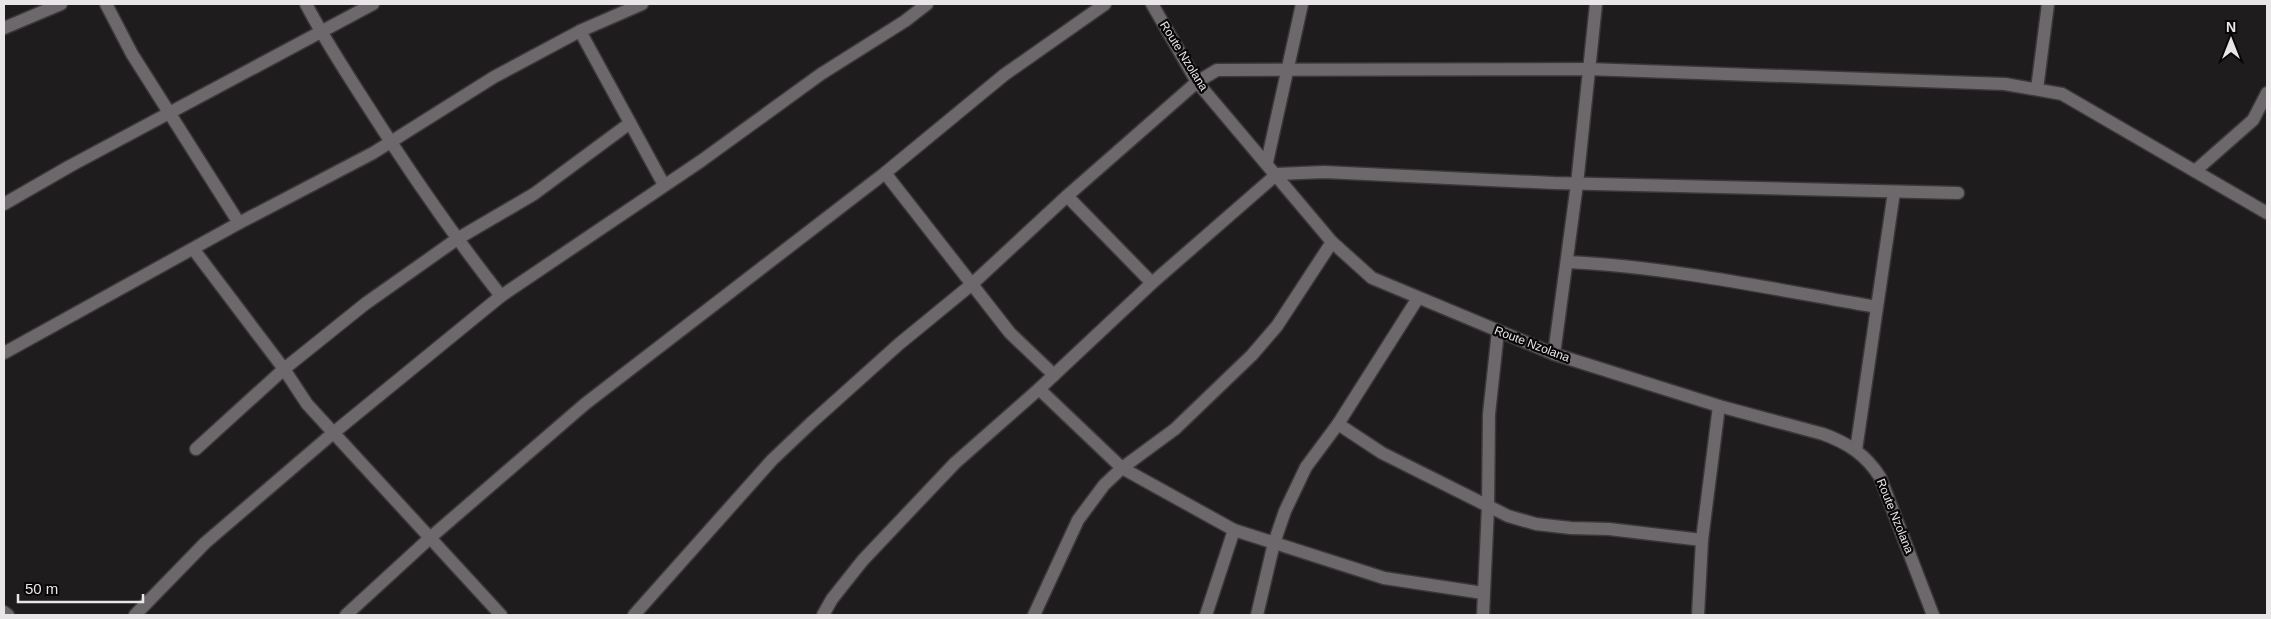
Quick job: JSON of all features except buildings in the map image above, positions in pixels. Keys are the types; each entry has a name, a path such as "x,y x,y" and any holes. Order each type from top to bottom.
{"street":[{"path":"4,28 61,4"},
{"path":"106,4 132,54 239,223"},
{"path":"306,4 321,32 390,141 457,239 501,296"},
{"path":"4,204 70,166 373,4"},
{"path":"4,353 194,250 239,223 373,153 494,77 580,31 642,4"},
{"path":"135,615 205,543 332,434 501,296 664,185 821,74 905,21 927,4"},
{"path":"346,615 431,537 585,404 886,174 1004,75 1105,4"},
{"name":"Route Nzolana","path":"1152,4 1197,82 1267,162 1332,242 1372,278 1554,354 1719,406 1823,434 1840,440 1856,450 1870,461 1880,477 1933,615"},
{"path":"1267,162 1302,4"},
{"path":"1554,354 1568,262 1596,4"},
{"path":"2036,89 2048,4"},
{"path":"580,31 664,185"},
{"path":"634,615 772,460 899,344 971,285 1067,196 1197,82 1217,70 1287,68 1588,68 2005,84 2062,94 2267,213"},
{"path":"2195,171 2253,120 2266,100"},
{"path":"196,449 284,369 365,304 457,239 534,194 630,123"},
{"path":"886,174 1010,333 1054,375"},
{"path":"823,615 832,599 864,560 955,463 1039,389 1152,283 1277,174 1388,174 1577,184 1958,193"},
{"path":"1856,450 1894,192"},
{"path":"1067,196 1152,283"},
{"path":"1034,615 1078,520 1104,485 1122,468 1174,429 1252,355 1276,326 1332,242"},
{"path":"194,250 284,369 307,404 332,434 348,447 501,615"},
{"path":"1568,262 1617,264 1664,270 1876,307"},
{"path":"1257,615 1274,543 1285,510 1306,467 1338,424 1418,298"},
{"path":"1482,615 1488,507 1489,414 1498,331"},
{"path":"1039,389 1122,468 1234,530 1384,578 1483,593"},
{"path":"1698,615 1702,540 1719,406"},
{"path":"1338,424 1382,453 1488,507 1536,524 1702,540"},
{"path":"1206,615 1234,530"},
{"path":"4,612 8,615"}]}
